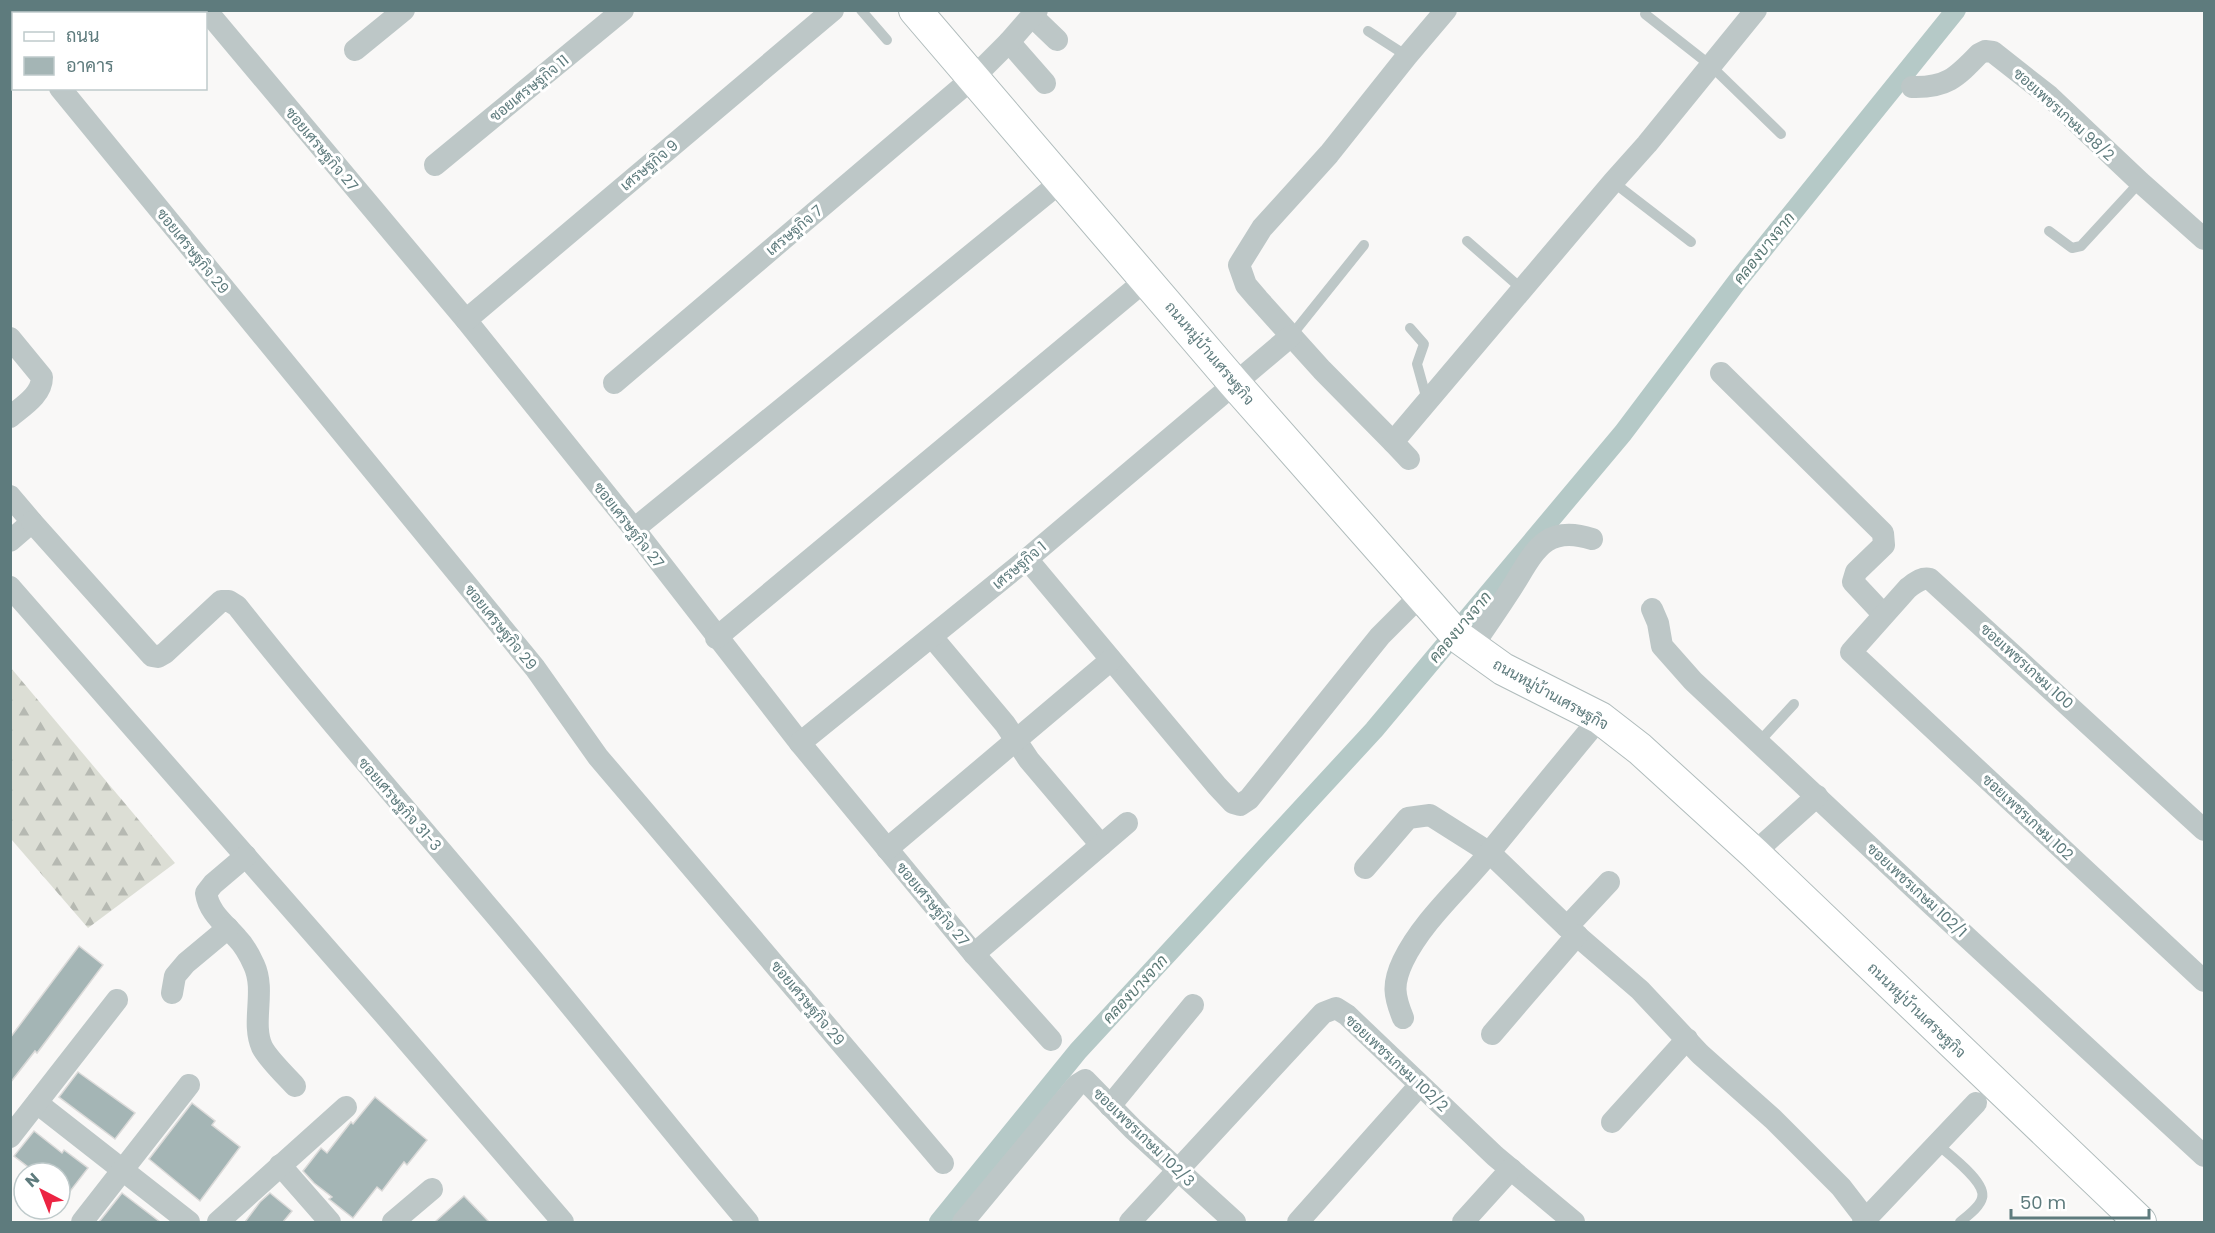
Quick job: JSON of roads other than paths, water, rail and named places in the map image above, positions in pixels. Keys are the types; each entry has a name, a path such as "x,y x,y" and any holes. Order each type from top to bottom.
{"street":[{"name":"ซอยเศรษฐกิจ 27","path":"206,10 466,320 634,529 800,743 974,954 1051,1040"},
{"path":"355,50 405,10"},
{"name":"ซอยเศรษฐกิจ 11","path":"435,165 623,10"},
{"name":"เศรษฐกิจ 9","path":"466,320 833,10"},
{"name":"ถนนหมู่บ้านเศรษฐกิจ","path":"915,10 1148,279 1234,383 1464,642 1503,669 1600,718 1641,749 1754,853 2140,1222"},
{"path":"1409,459 1291,336 1246,285 1239,265 1262,228 1329,154 1446,10"},
{"path":"1393,442 1647,144 1756,10"},
{"path":"1035,13 1058,40"},
{"name":"เศรษฐกิจ 7","path":"614,383 974,77 1010,42 1035,13"},
{"path":"1010,42 1045,82"},
{"name":"ซอยเพชรเกษม 98/2","path":"1912,87 1931,88 1944,84 1979,54 1985,51 1993,52 2049,96 2140,182 2205,239"},
{"name":"ซอยเศรษฐกิจ 29","path":"62,90 535,668 598,757 943,1163"},
{"path":"634,529 1062,181"},
{"path":"717,638 1148,279"},
{"name":"เศรษฐกิจ 1","path":"800,743 1027,559 1291,336"},
{"path":"10,338 42,377 42,385 37,393 10,417"},
{"path":"1721,373 1883,533 1884,545 1857,572 1853,582 1883,614"},
{"name":"ซอยเศรษฐกิจ 31-3","path":"10,496 152,656 158,657 165,653 221,601 229,601 237,606 291,675 486,904 678,1140 748,1222"},
{"path":"10,541 32,522"},
{"path":"1464,642 1513,586 1530,556 1545,542 1569,533 1592,539"},
{"path":"1027,559 1217,786 1233,803 1240,805 1249,799 1380,636 1427,602"},
{"name":"ซอยเพชรเกษม 100","path":"1851,652 1908,588 1925,578 1930,579 2205,830"},
{"path":"10,587 563,1222"},
{"name":"ซอยเพชรเกษม 102/1","path":"1652,609 1658,623 1662,646 1668,655 1940,913 2205,1156"},
{"path":"932,637 1005,724 1029,760 1101,845"},
{"name":"ซอยเพชรเกษม 102","path":"1851,652 2205,981"},
{"path":"887,849 1111,660"},
{"path":"1403,1018 1395,998 1396,982 1404,961 1426,927 1490,853 1600,718"},
{"path":"1754,853 1817,796"},
{"path":"1365,868 1408,818 1430,815 1490,853 1572,931 1640,990 1700,1054 1773,1119 1841,1187 1865,1222 1976,1103"},
{"path":"974,954 1127,823"},
{"path":"246,856 213,884 207,893 209,906 239,939 255,968 260,999 259,1030 262,1048 295,1086"},
{"path":"1492,1034 1609,882"},
{"path":"172,993 175,976 186,963 228,928"},
{"path":"10,1137 117,1000"},
{"path":"1110,1106 1192,1005"},
{"name":"ซอยเพชรเกษม 102/2","path":"1178,1170 1323,1013 1336,1008 1347,1015 1419,1086 1511,1169 1574,1222"},
{"path":"1612,1122 1687,1039"},
{"name":"ซอยเพชรเกษม 102/3","path":"963,1222 1077,1085 1085,1080 1235,1222"},
{"path":"82,1222 189,1085"},
{"path":"1298,1222 1419,1086"},
{"path":"37,1103 189,1222"},
{"path":"218,1222 346,1107"},
{"path":"280,1165 330,1222"},
{"path":"1463,1222 1511,1169"},
{"path":"1130,1222 1178,1170"},
{"path":"393,1222 432,1189"}],"lane":[{"path":"861,10 887,40"},
{"path":"1645,14 1710,65 1780,134"},
{"path":"1368,31 1407,56"},
{"path":"1613,182 1691,243"},
{"path":"2049,231 2072,248 2081,246 2140,182"},
{"path":"1467,241 1523,291"},
{"path":"1291,336 1364,245"},
{"path":"1410,328 1424,344 1417,364 1427,400"},
{"path":"1759,742 1794,704"},
{"path":"1937,1144 1967,1170 1983,1191 1978,1205 1960,1222"}],"waterway":[{"name":"คลองบางจาก","path":"939,1222 1078,1051 1374,730 1623,433 1739,279 1956,10"}]}
